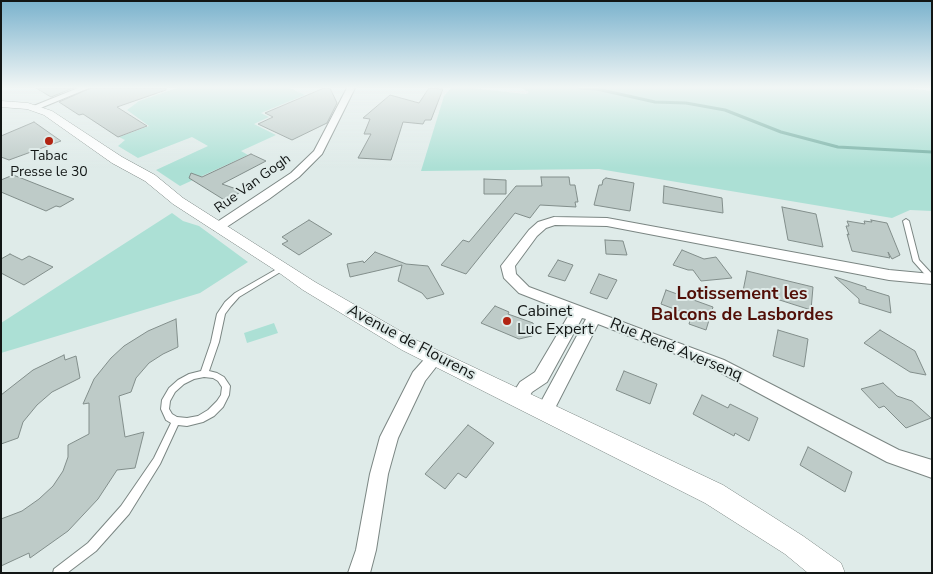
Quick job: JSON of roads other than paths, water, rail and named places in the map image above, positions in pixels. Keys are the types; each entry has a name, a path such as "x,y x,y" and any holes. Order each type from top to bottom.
{"street":[{"name":"Avenue de Flourens","path":"51,115 117,160 150,178 178,201 356,315 435,358 714,494 779,535 831,573"},
{"name":"Rue Van Gogh","path":"218,227 273,192 295,175 318,152 337,115"},
{"name":"Rue René Aversenq","path":"932,278 889,275 607,222 554,221 542,225 533,233 508,266 509,274 515,283 524,290 718,364 893,456 932,469"},
{"path":"519,398 526,388 542,377 578,312"},
{"path":"545,411 594,317"},
{"path":"359,573 366,550 379,474 389,438 420,377 435,358"}],"lane":[{"path":"906,221 916,261 932,278"},
{"path":"204,374 215,342 221,314 228,304 237,295 284,268"},
{"path":"204,374 214,375 221,379 226,386 225,395 220,404 212,413 200,419 176,422 165,409 166,400 172,390 181,382 192,376 204,374"},
{"path":"58,573 92,546 125,510 157,461 176,422"}],"waterway":[{"path":"737,115 781,132 838,147 932,152"}],"place":[{"name":"Tabac Presse le 30","path":"49,141"},
{"name":"Cabinet Luc Expert","path":"507,321"}],"district":[{"name":"Lotissement les Balcons de Lasbordes","path":"742,305"}]}
